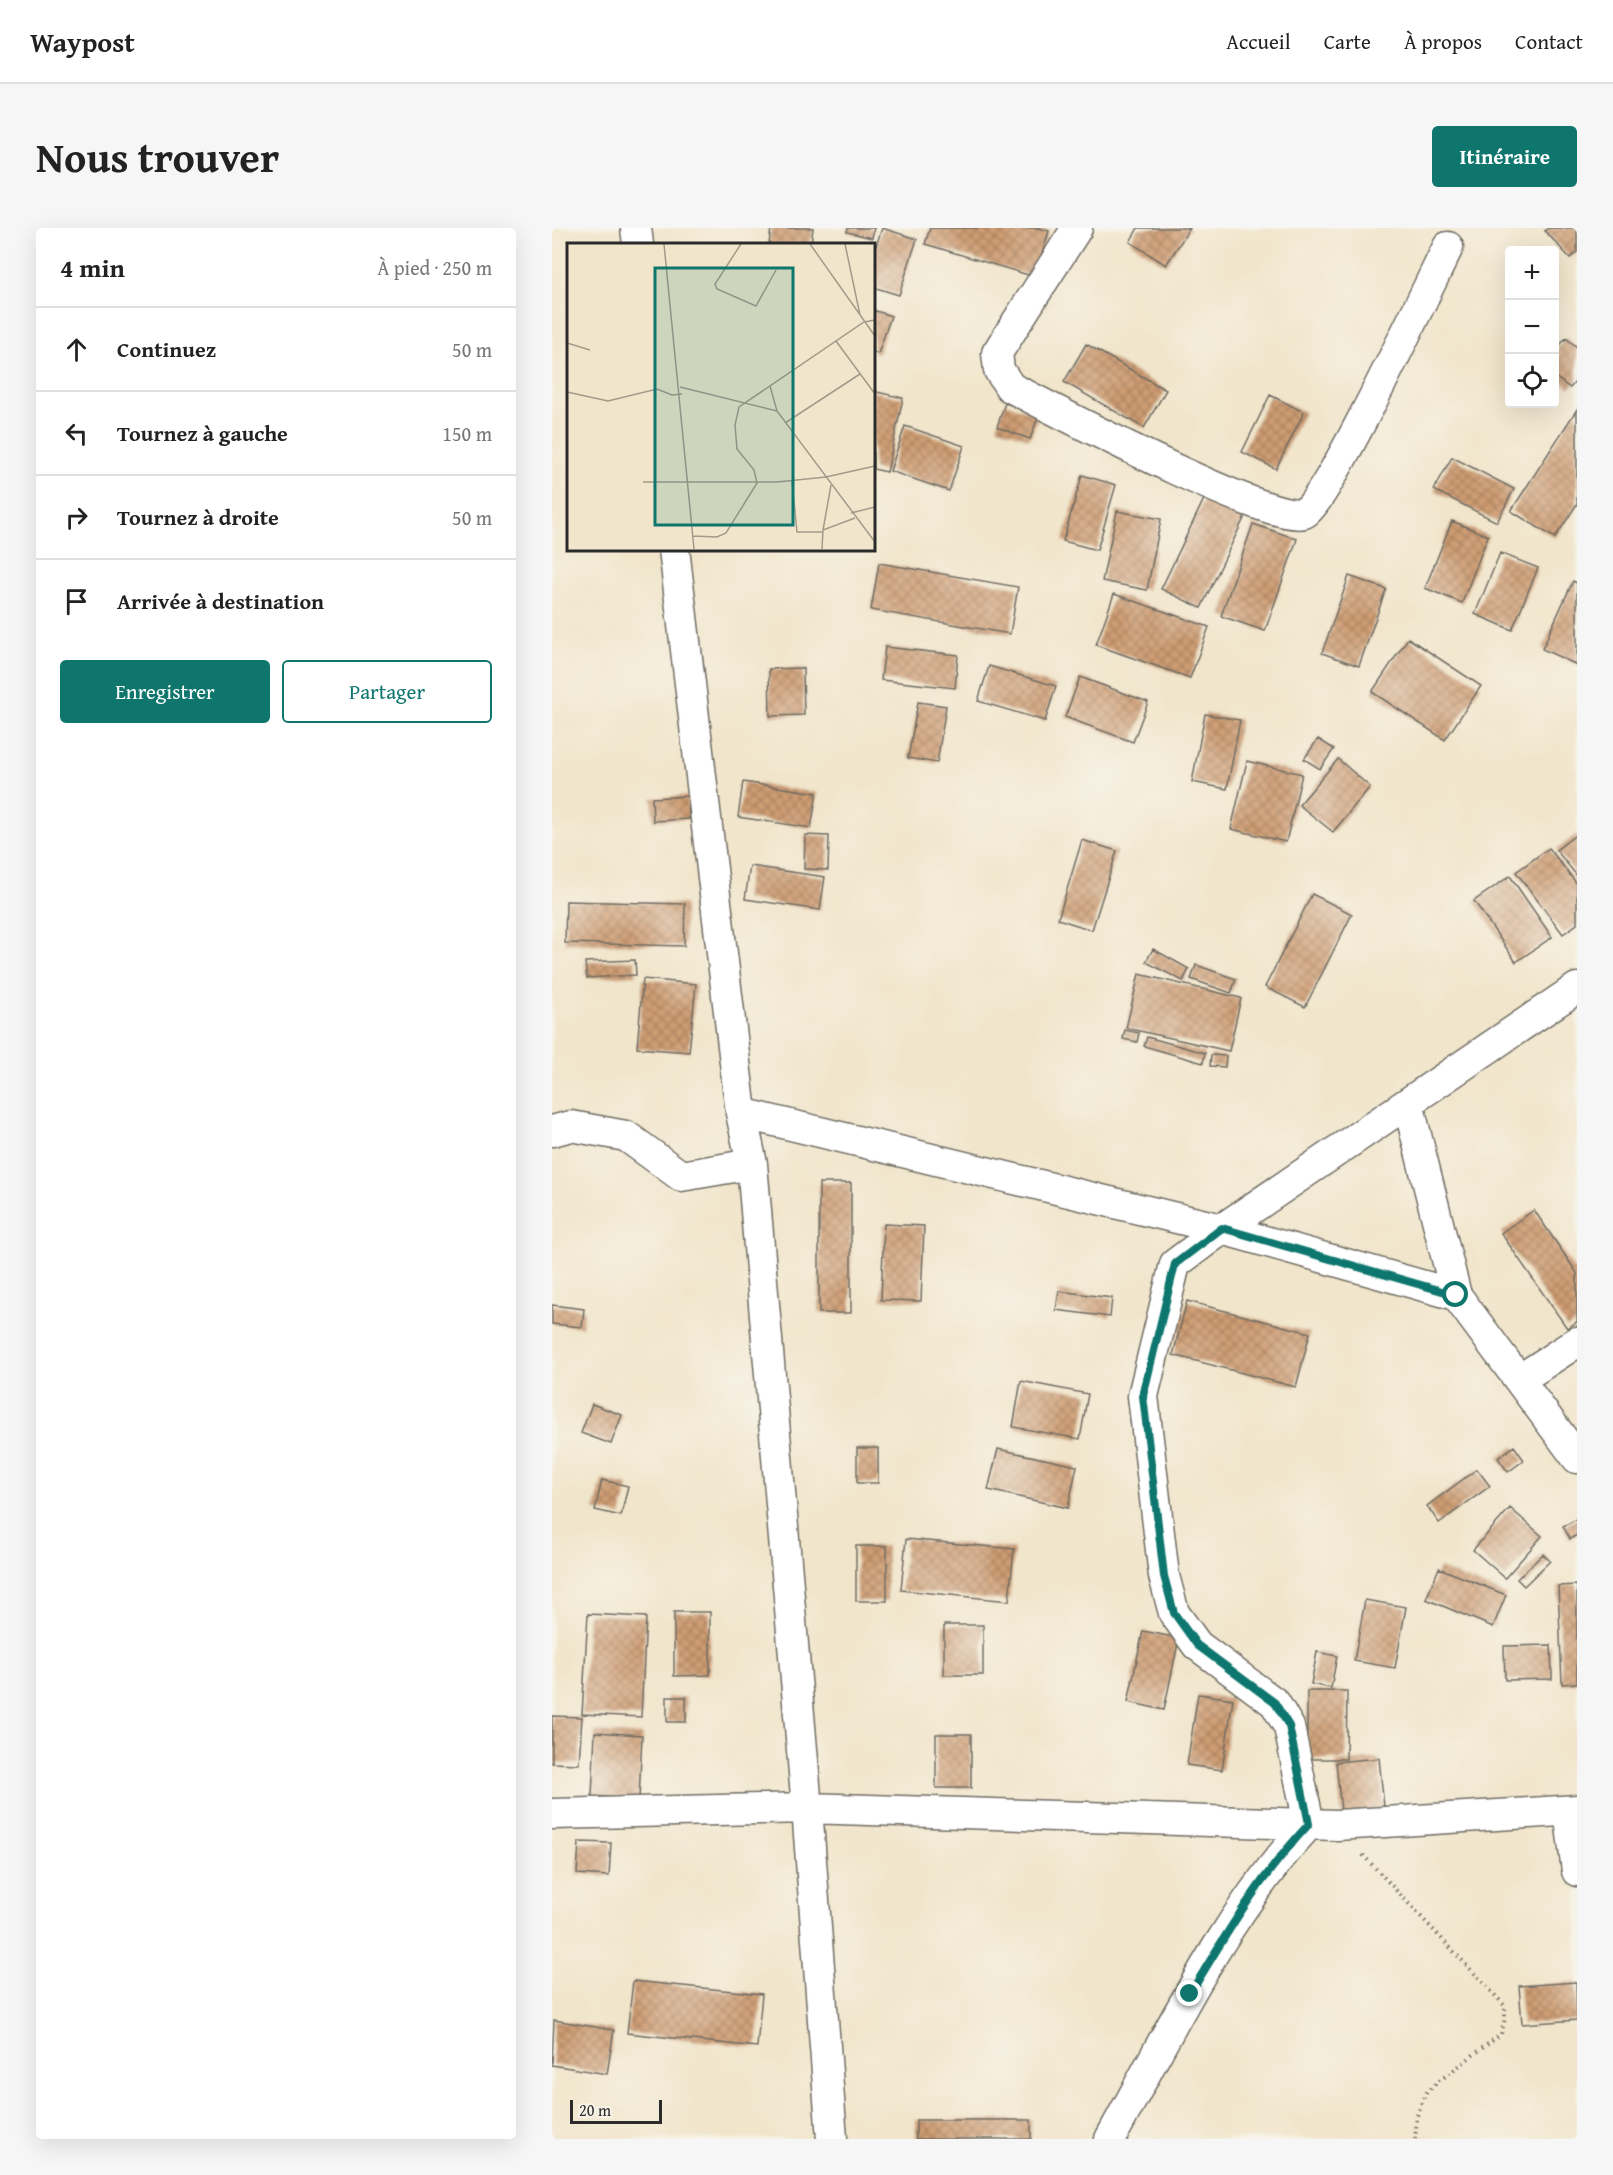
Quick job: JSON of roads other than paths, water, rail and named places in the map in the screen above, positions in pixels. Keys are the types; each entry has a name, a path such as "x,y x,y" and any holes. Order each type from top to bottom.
{"street":[{"path":"636,228 638,243"},
{"path":"1077,228 997,352 999,370 1010,387 1223,492 1292,514 1305,513 1315,503 1352,440 1448,247"},
{"path":"674,550 741,1113 752,1164 807,1808 832,2139"},
{"path":"1323,1825 1289,1726 1275,1703 1197,1645 1174,1613 1164,1576 1143,1396 1175,1264 1222,1228 1577,988"},
{"path":"1408,1103 1456,1295 1577,1458"},
{"path":"741,1113 1222,1228 1456,1295"},
{"path":"552,1131 571,1126 626,1136 681,1176 752,1164"},
{"path":"1519,1380 1577,1342"},
{"path":"552,1814 807,1808 1323,1825 1573,1810 1577,1871"},
{"path":"1110,2139 1190,1994 1239,1912 1282,1854 1323,1825"}]}
